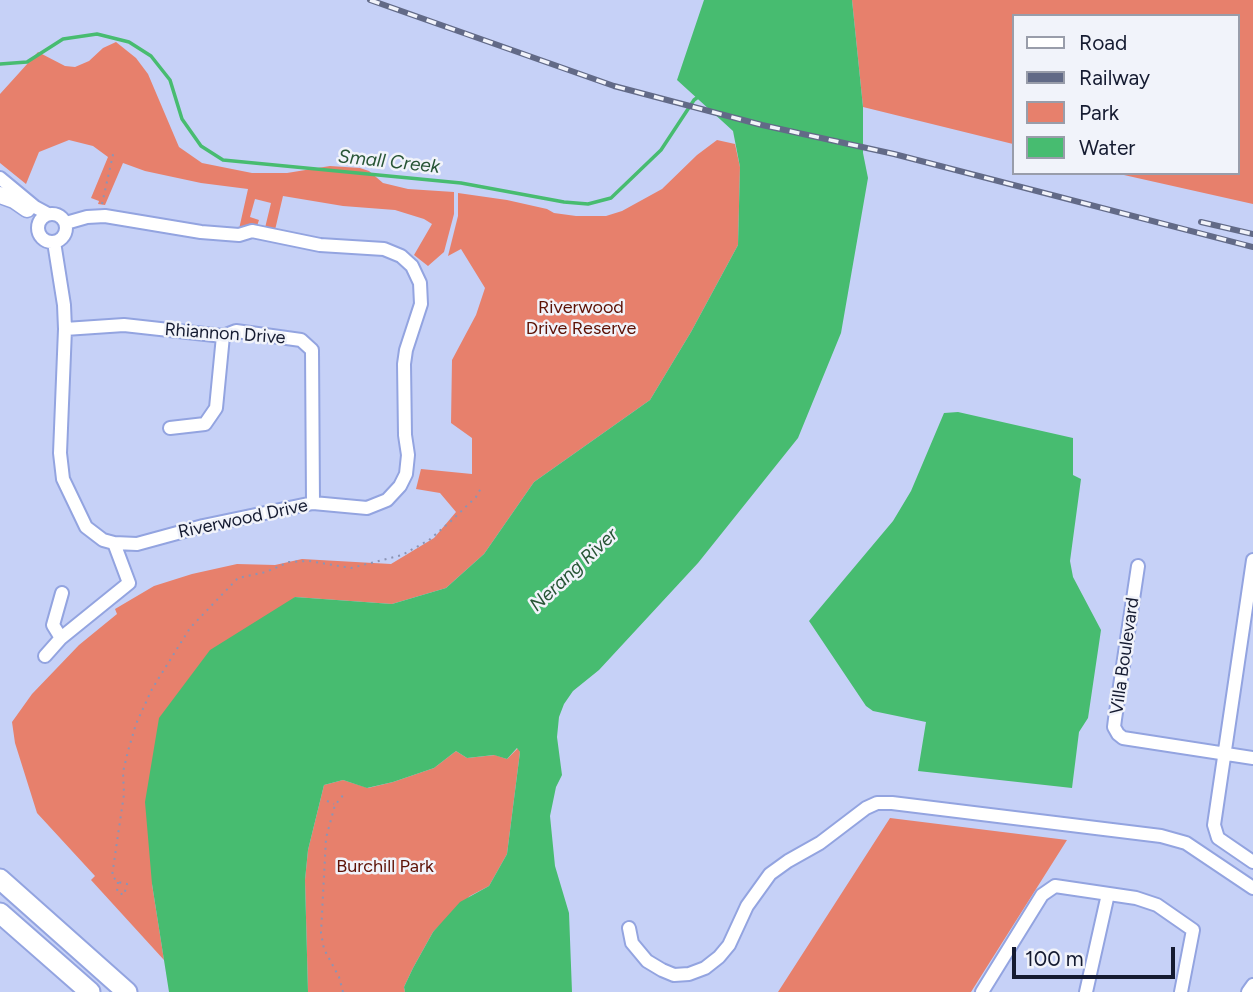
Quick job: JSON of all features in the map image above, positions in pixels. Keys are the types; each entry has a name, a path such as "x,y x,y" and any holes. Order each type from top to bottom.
{"highway":[{"path":"0,878 127,992"},
{"path":"0,913 90,992"}],"main road":[{"path":"0,195 27,209"}],"street":[{"path":"0,178 35,207 48,214 59,215 65,223 65,234 54,242"},
{"path":"0,188 33,215 43,239 54,242"},
{"path":"38,232 40,221 48,214"},
{"name":"Riverwood Drive","path":"65,223 99,215 201,232 239,234 252,231 320,245 384,249 401,256 412,266 420,283 421,304 406,350 404,365 405,435 408,455 406,474 400,486 387,500 367,508 313,503 203,526 137,544 114,543"},
{"path":"44,656 61,638 129,583 114,543 103,540 86,527 63,479 60,453 65,329 54,242"},
{"name":"Rhiannon Drive","path":"65,329 124,325 223,336 236,331 301,340 312,350 313,503"},
{"path":"170,428 205,424 216,408 223,336"},
{"path":"1253,560 1214,825 1219,838 1253,862"},
{"name":"Villa Boulevard","path":"1138,566 1114,727 1123,738 1253,758"},
{"path":"61,638 53,625 62,593"},
{"path":"629,928 632,943 647,961 662,970 674,975 689,974 705,968 729,945 747,906 770,874 877,803 1161,836 1185,843 1253,888"},
{"path":"982,992 1042,895 1055,886 1136,898 1157,905 1193,930 1181,992"},
{"path":"1086,992 1108,894"},
{"path":"1248,992 1253,985"}],"path":[{"path":"99,215 114,150"},
{"path":"118,882 112,876 113,853 124,794 123,772 128,751 136,724 152,689 190,628 237,579 266,572 289,562 309,561 351,568 373,565 402,555 429,540 475,497 481,488"},
{"path":"344,992 324,949 321,933 326,838 333,804 345,793"},
{"path":"327,801 333,804"}],"green space":[{"path":"852,0 1253,0 1253,204 1124,175 1239,175 1239,14 1012,14 1012,144 863,107"},
{"path":"116,42 136,58 148,74 179,147 202,163 252,173 287,173 330,166 360,168 369,171 383,183 408,189 454,192 454,214 444,252 428,266 414,255 432,224 424,219 395,210 343,206 283,196 275,230 265,228 271,203 255,199 250,217 259,220 257,226 239,229 248,189 201,183 145,171 123,163 105,205 98,204 99,201 91,198 108,157 93,146 69,140 39,152 26,184 0,163 0,94 38,52 65,66 75,67 89,61 103,48"},
{"name":"Riverwood Drive Reserve","path":"717,140 735,144 740,167 738,245 650,400 534,482 484,554 446,588 392,604 295,597 152,884 164,960 91,880 95,876 37,813 15,743 12,722 32,694 79,645 117,614 115,609 154,586 237,564 275,565 302,559 391,564 434,538 456,512 440,493 416,489 421,469 472,474 472,438 451,423 452,360 476,315 485,288 461,249 448,256 458,216 458,193 507,200 554,213 606,216 622,211 662,189 697,155"},
{"name":"Burchill Park","path":"518,748 520,752 507,854 489,886 470,896 433,932 404,987 405,992 308,992 305,880 308,850 324,785 343,780 368,788 434,768 456,751 467,758 495,755 507,759"},
{"path":"890,818 1067,840 971,992 778,992"}],"water":[{"name":"Nerang River","path":"704,0 852,0 863,107 863,153 868,178 841,333 798,438 698,563 599,670 573,691 559,717 557,737 562,775 556,787 550,816 555,866 569,913 572,992 405,992 404,987 433,932 460,902 489,886 507,854 520,752 517,748 507,759 494,755 467,758 456,751 434,768 367,788 343,780 324,785 308,850 305,880 308,992 169,992 152,884 145,802 159,718 210,650 295,597 392,604 446,588 484,554 534,482 650,400 738,245 740,167 733,131 677,80"},
{"path":"958,412 1073,438 1073,475 1081,479 1070,561 1073,577 1101,630 1088,718 1079,732 1072,788 918,771 926,722 873,711 866,706 809,621 893,521 911,491 944,413"}],"waterway":[{"name":"Small Creek","path":"0,64 27,62 63,39 97,34 129,42 151,56 170,80 182,119 201,146 223,160 461,183 588,204 611,198 661,150 698,97"}],"railway":[{"path":"370,0 614,86 762,125 894,154 1253,247"},
{"path":"1201,222 1253,234"}]}
